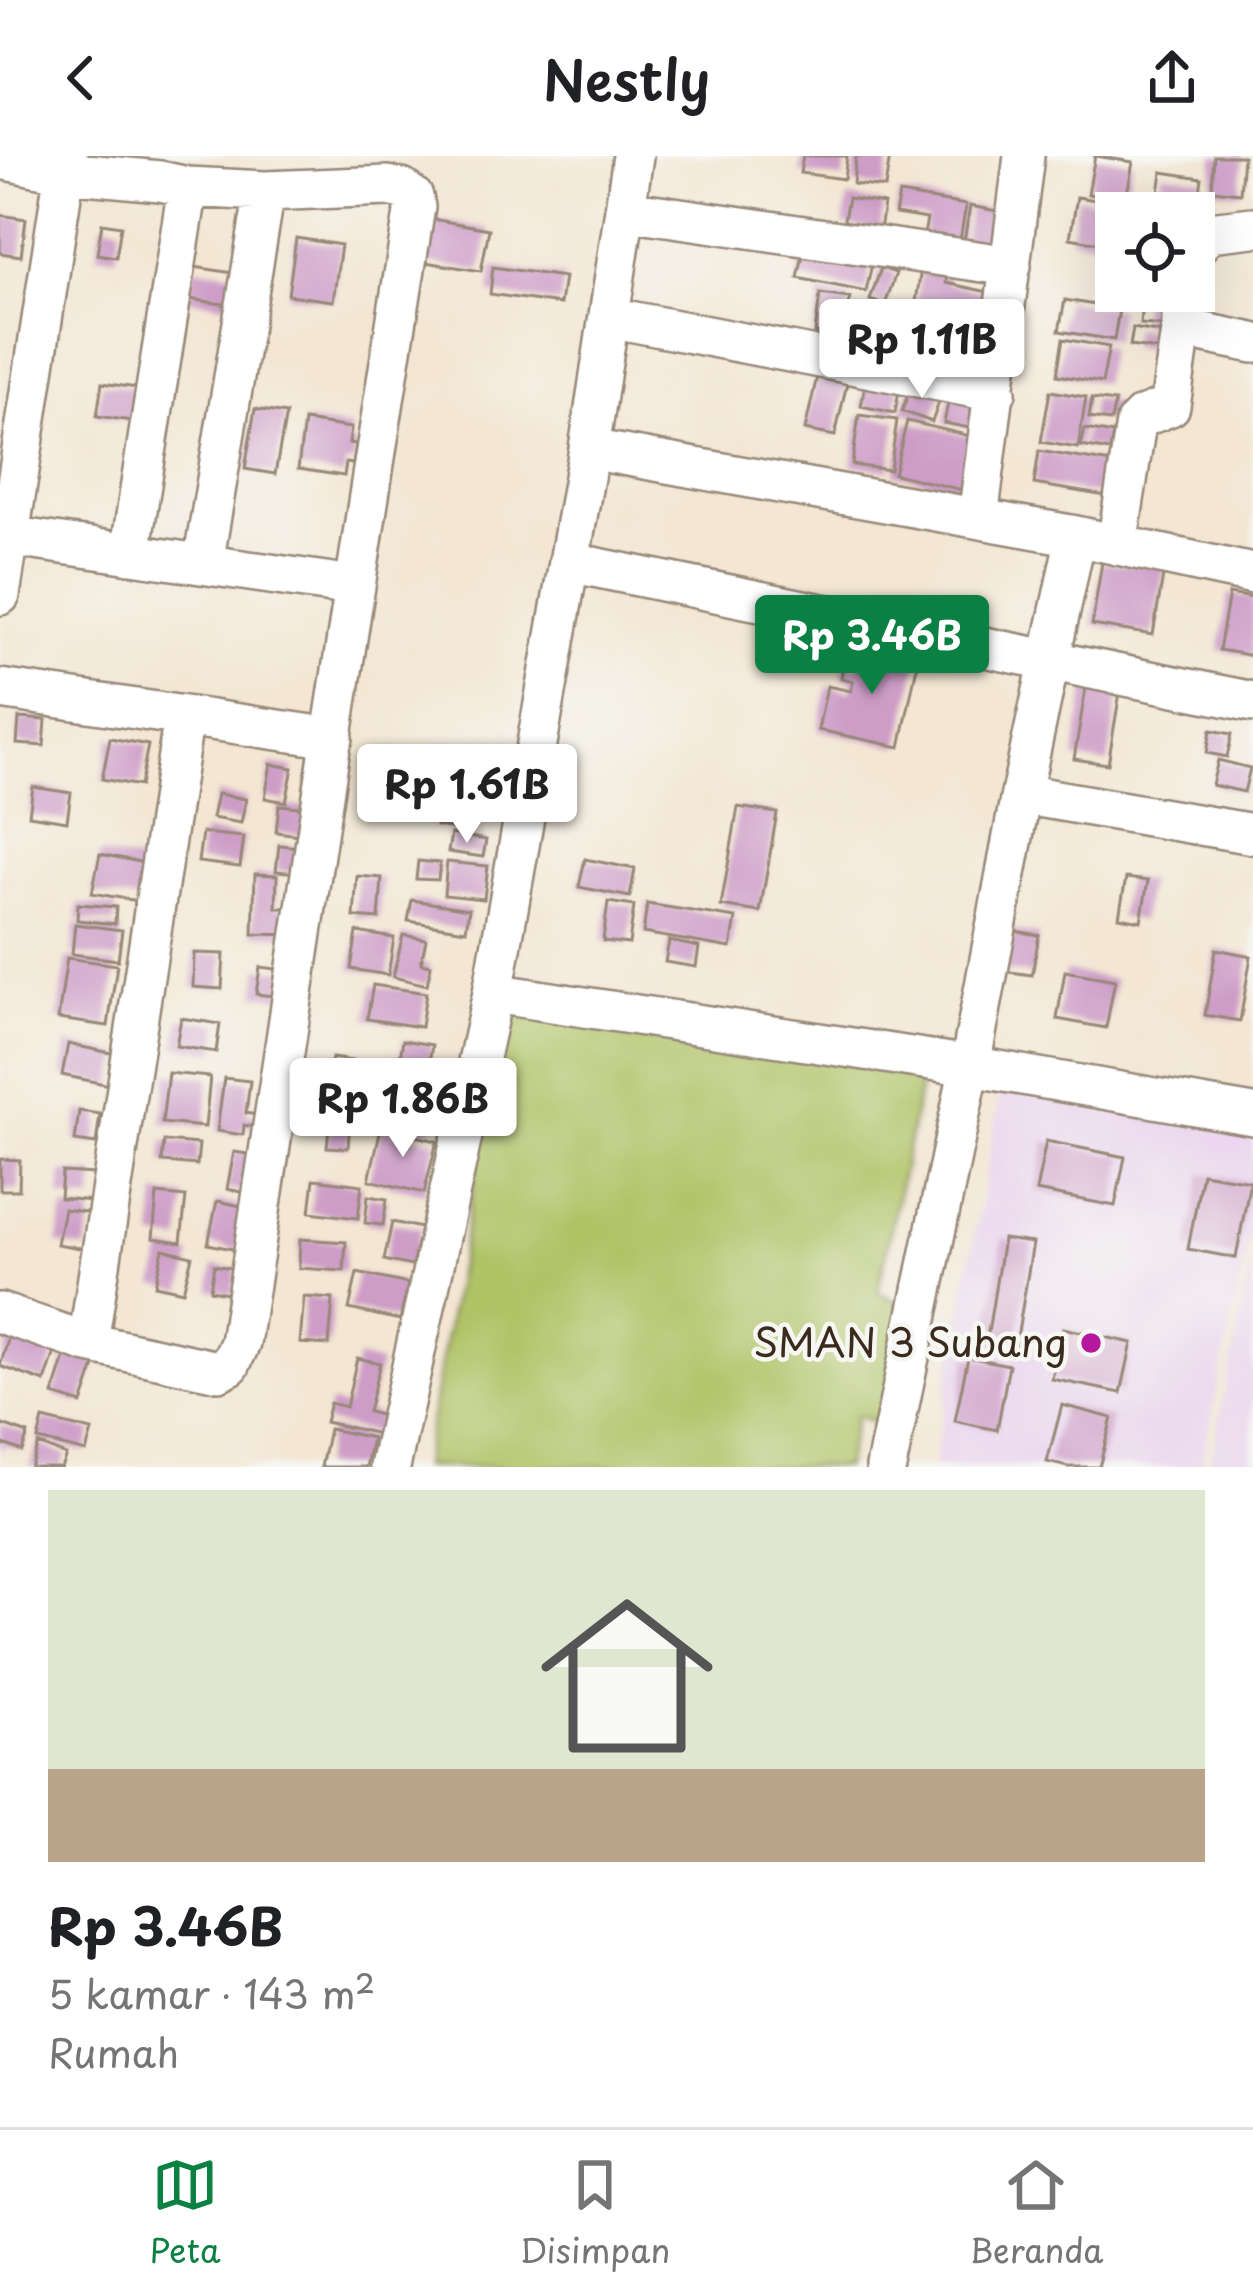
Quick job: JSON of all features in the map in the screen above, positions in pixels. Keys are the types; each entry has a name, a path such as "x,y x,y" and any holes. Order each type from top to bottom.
{"street":[{"path":"390,1467 493,993 589,449 633,156"},
{"path":"978,518 1024,156"},
{"path":"0,159 171,175 265,191 388,186 402,189 415,207 240,1343 230,1365 218,1371 88,1343 0,1313"},
{"path":"0,595 4,536 65,164"},
{"path":"130,554 171,175"},
{"path":"203,564 265,191"},
{"path":"625,210 1011,266"},
{"path":"1215,231 1253,227"},
{"path":"1118,545 1136,423 1170,406 1181,312"},
{"path":"1185,312 1196,331 1253,343"},
{"path":"609,317 996,392"},
{"path":"589,449 1076,536 1253,574"},
{"path":"4,536 353,586"},
{"path":"886,1467 1076,536"},
{"path":"569,562 1253,702"},
{"path":"0,689 333,738"},
{"path":"88,1343 184,716"},
{"path":"1022,794 1253,834"},
{"path":"493,993 1253,1115"}],"shaded area":[{"name":"SMAN 3 Subang","path":"1003,1078 1253,1126 1253,1219 1201,1467 933,1467"},
{"path":"1253,1258 1253,1467 1209,1467"}],"green space":[{"path":"507,999 925,1061 878,1292 905,1305 885,1425 856,1416 845,1467 422,1467"}],"building":[{"path":"803,156 847,156 844,179 800,173"},
{"path":"856,156 890,156 885,188 853,184"},
{"path":"1095,156 1133,162 1127,192 1088,194"},
{"path":"1214,156 1243,156 1240,193 1212,190"},
{"path":"1162,172 1202,178 1200,192 1159,192"},
{"path":"899,194 966,205 959,246 923,240 927,219 895,214"},
{"path":"1077,197 1095,200 1095,242 1070,238"},
{"path":"848,198 884,204 880,231 843,225"},
{"path":"970,206 1013,214 1005,260 962,253"},
{"path":"0,215 26,219 21,256 0,253"},
{"path":"426,218 489,229 481,271 419,261"},
{"path":"102,223 121,226 116,257 97,254"},
{"path":"296,238 341,245 333,301 288,295"},
{"path":"806,240 874,254 866,292 798,278"},
{"path":"922,262 948,265 946,283 993,293 989,316 916,302"},
{"path":"194,267 240,274 236,306 189,299"},
{"path":"493,267 564,277 560,304 490,294"},
{"path":"881,268 896,273 885,305 870,300"},
{"path":"820,294 850,298 845,337 815,333"},
{"path":"1065,300 1095,305 1095,312 1119,312 1114,340 1059,331"},
{"path":"1141,312 1178,312 1177,327 1140,324"},
{"path":"911,314 952,321 943,366 902,358"},
{"path":"959,323 993,329 987,361 953,355"},
{"path":"1133,328 1168,334 1165,351 1130,346"},
{"path":"1063,339 1109,347 1102,383 1057,375"},
{"path":"820,363 850,370 835,436 805,430"},
{"path":"867,374 901,380 895,413 861,406"},
{"path":"913,380 943,391 932,422 902,411"},
{"path":"102,383 144,389 139,422 97,416"},
{"path":"951,389 992,398 985,431 944,423"},
{"path":"1050,391 1086,397 1078,448 1041,442"},
{"path":"1092,399 1115,402 1111,421 1089,418"},
{"path":"255,409 286,414 275,474 245,469"},
{"path":"859,415 897,420 890,470 852,465"},
{"path":"304,421 351,428 349,443 356,444 353,464 346,463 344,476 298,469"},
{"path":"907,421 983,439 971,492 894,474"},
{"path":"1085,429 1113,434 1110,451 1081,446"},
{"path":"1039,451 1117,464 1112,497 1034,484"},
{"path":"1102,562 1165,564 1153,635 1092,625"},
{"path":"1229,594 1253,598 1253,656 1219,650"},
{"path":"887,637 903,640 899,657 918,661 900,747 818,730 827,686 851,691 853,681 841,678 843,666 857,668 860,650 884,654"},
{"path":"1087,681 1121,686 1108,764 1074,759"},
{"path":"19,718 46,720 44,746 17,744"},
{"path":"1211,730 1232,734 1227,757 1207,753"},
{"path":"110,738 148,745 140,786 102,779"},
{"path":"377,754 425,765 415,807 367,796"},
{"path":"1218,760 1250,768 1244,792 1212,785"},
{"path":"271,764 293,768 286,802 265,798"},
{"path":"435,774 495,783 490,811 463,807 459,829 436,826 439,803 431,802"},
{"path":"33,787 71,793 67,821 29,815"},
{"path":"217,794 246,799 241,823 212,818"},
{"path":"279,805 311,808 307,836 276,832"},
{"path":"738,807 777,813 760,912 721,906"},
{"path":"202,833 244,837 240,867 198,862"},
{"path":"451,834 486,840 483,857 448,852"},
{"path":"279,845 301,847 299,873 276,871"},
{"path":"100,854 145,863 138,901 92,893"},
{"path":"585,859 635,869 630,897 579,887"},
{"path":"418,861 440,863 438,880 416,879"},
{"path":"447,862 488,866 484,899 444,895"},
{"path":"255,874 277,875 276,908 296,908 296,935 253,934"},
{"path":"357,876 382,878 379,919 354,917"},
{"path":"1126,878 1148,881 1141,921 1119,917"},
{"path":"412,900 469,909 466,930 408,921"},
{"path":"608,902 634,906 629,944 603,941"},
{"path":"78,904 116,907 115,924 77,920"},
{"path":"647,904 736,918 731,948 643,933"},
{"path":"75,924 122,930 118,960 72,954"},
{"path":"1009,930 1039,935 1032,975 1003,971"},
{"path":"357,932 394,938 388,975 351,969"},
{"path":"403,935 426,939 421,963 431,965 427,985 393,977"},
{"path":"669,941 699,947 696,967 665,962"},
{"path":"1216,949 1251,956 1240,1021 1205,1015"},
{"path":"194,953 224,954 222,989 193,987"},
{"path":"67,958 117,965 108,1026 58,1019"},
{"path":"260,967 285,970 282,997 256,994"},
{"path":"1065,971 1115,980 1106,1028 1057,1019"},
{"path":"373,985 426,993 421,1027 367,1019"},
{"path":"181,1018 220,1024 216,1052 176,1046"},
{"path":"403,1040 432,1045 424,1092 395,1087"},
{"path":"68,1044 120,1055 114,1086 62,1075"},
{"path":"332,1058 372,1064 364,1111 324,1105"},
{"path":"168,1073 210,1077 205,1127 162,1123"},
{"path":"224,1078 250,1081 246,1113 256,1115 254,1127 244,1125 243,1135 217,1131"},
{"path":"396,1091 410,1095 407,1106 435,1113 430,1131 388,1120"},
{"path":"79,1111 100,1114 96,1144 75,1141"},
{"path":"330,1116 350,1118 348,1148 327,1147"},
{"path":"381,1128 437,1141 424,1193 369,1180"},
{"path":"164,1141 199,1144 197,1165 162,1162"},
{"path":"1046,1141 1125,1157 1115,1206 1036,1191"},
{"path":"234,1152 254,1155 246,1193 227,1189"},
{"path":"0,1159 20,1160 19,1190 0,1190"},
{"path":"62,1172 95,1174 93,1201 60,1198"},
{"path":"1202,1173 1250,1181 1236,1258 1188,1249"},
{"path":"314,1179 362,1185 358,1218 310,1212"},
{"path":"157,1194 186,1197 181,1242 153,1238"},
{"path":"368,1196 387,1199 383,1225 365,1223"},
{"path":"217,1201 246,1207 237,1250 208,1244"},
{"path":"64,1209 92,1213 86,1249 57,1244"},
{"path":"392,1222 421,1228 412,1266 384,1260"},
{"path":"300,1239 346,1242 344,1271 299,1268"},
{"path":"1003,1239 1033,1243 1015,1350 986,1345"},
{"path":"163,1249 192,1256 183,1291 155,1285"},
{"path":"214,1265 237,1269 233,1294 210,1290"},
{"path":"357,1273 408,1284 400,1320 349,1309"},
{"path":"304,1297 333,1299 329,1345 300,1343"},
{"path":"1063,1328 1132,1343 1121,1393 1052,1379"},
{"path":"10,1333 56,1349 45,1382 0,1366"},
{"path":"67,1351 97,1360 82,1404 53,1395"},
{"path":"968,1357 1009,1365 997,1430 955,1421"},
{"path":"357,1358 380,1363 368,1412 384,1416 379,1434 325,1422 330,1403 346,1407"},
{"path":"1062,1405 1112,1418 1099,1467 1047,1462"},
{"path":"43,1419 92,1431 86,1452 38,1440"},
{"path":"0,1424 28,1434 22,1451 4,1444 0,1455"},
{"path":"329,1429 372,1438 366,1467 321,1467"},
{"path":"38,1444 66,1455 61,1467 30,1467"}],"place":[{"name":"SMAN 3 Subang","path":"1091,1343"}]}
